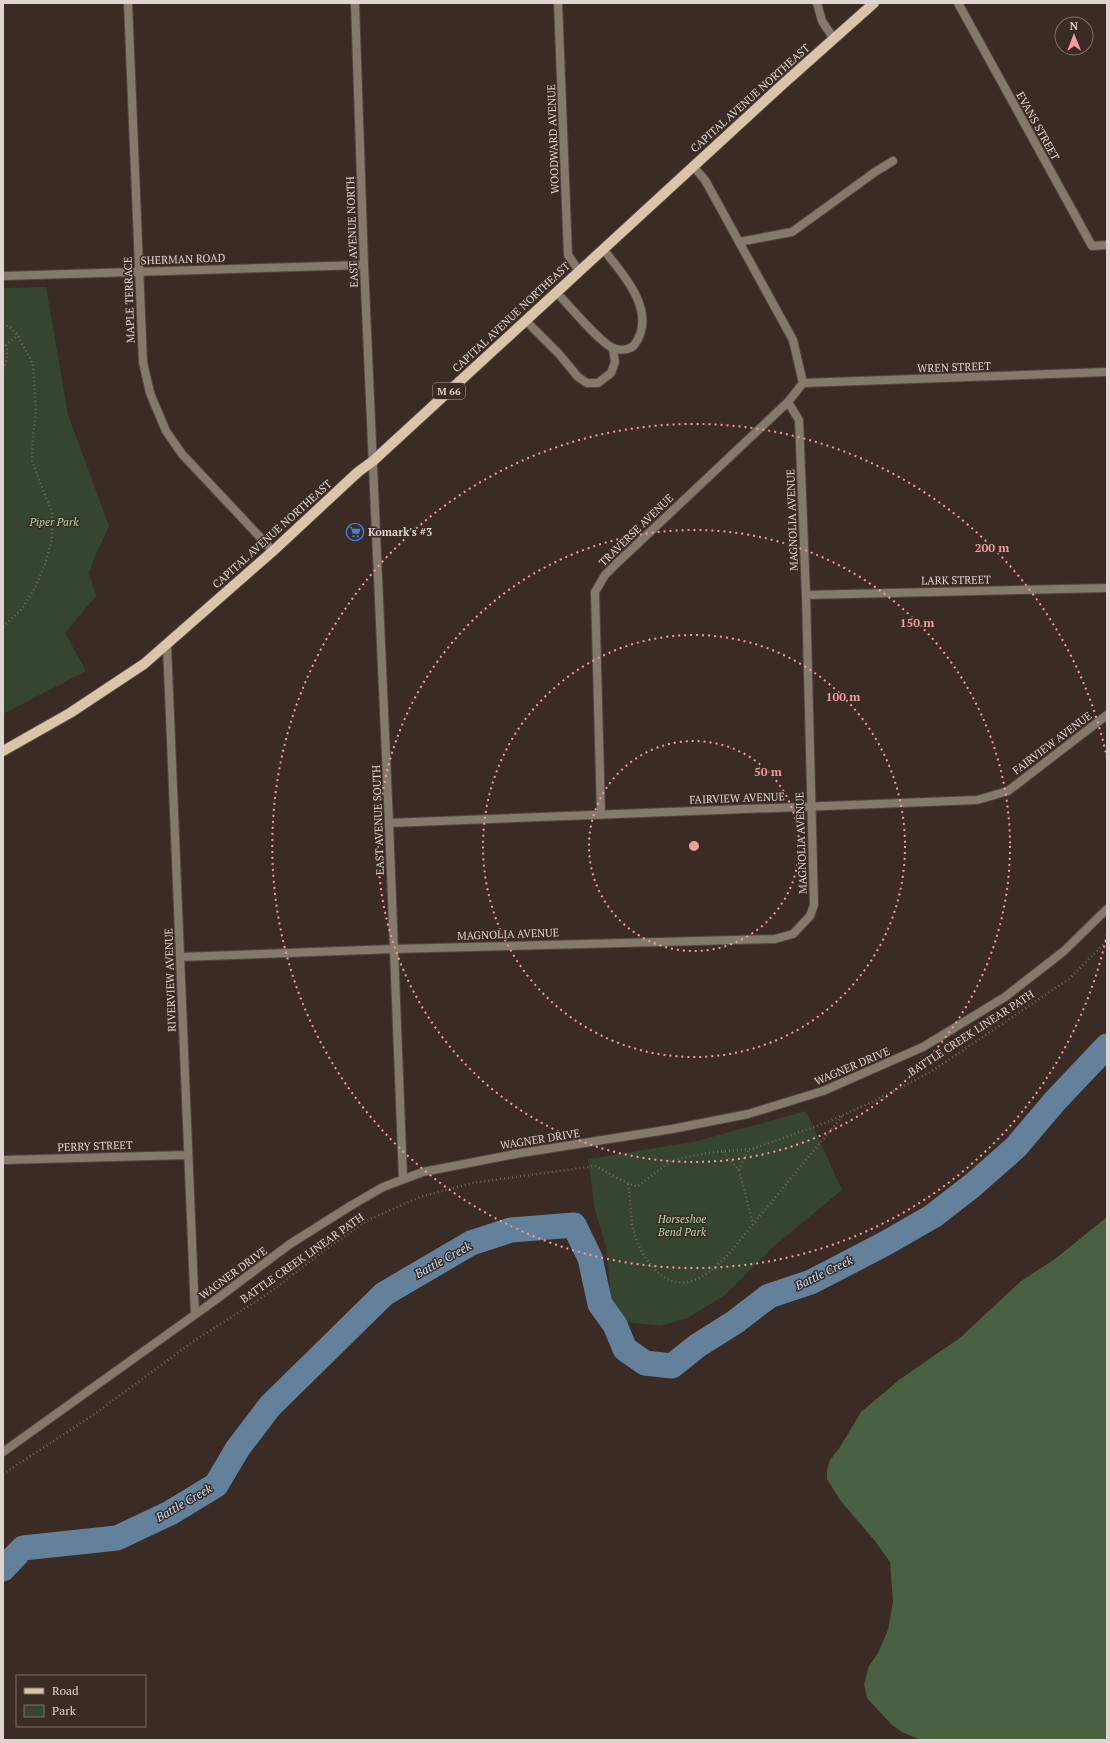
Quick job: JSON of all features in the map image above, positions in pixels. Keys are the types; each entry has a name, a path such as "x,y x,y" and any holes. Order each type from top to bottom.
{"main road":[{"name":"CAPITAL AVENUE NORTHEAST","path":"3,751 70,713 144,664 273,551 358,472 373,461 693,166 874,3"}],"street":[{"name":"MAPLE TERRACE","path":"128,3 143,362 150,393 166,431 182,454 273,551"},
{"name":"EAST AVENUE NORTH","path":"356,3 364,265 373,461"},
{"name":"WOODWARD AVENUE","path":"558,3 568,255 579,271"},
{"path":"817,3 822,21 834,38"},
{"name":"EVANS STREET","path":"958,3 1092,246 1107,245"},
{"path":"738,242 792,232 875,172 893,161"},
{"path":"693,166 705,180 793,340 802,383 788,402"},
{"path":"603,249 624,276 639,302 642,316 642,333 634,346 626,350 613,349"},
{"name":"SHERMAN ROAD","path":"3,276 364,265"},
{"path":"525,320 559,354 578,377 587,383 598,383 612,373 616,362 613,349 556,292"},
{"name":"WREN STREET","path":"802,383 1107,372"},
{"name":"MAGNOLIA AVENUE","path":"180,958 393,949 775,939 792,934 810,916 814,905 806,595 799,420 788,402"},
{"name":"TRAVERSE AVENUE","path":"601,814 595,592 605,575 616,564 788,402"},
{"name":"EAST AVENUE SOUTH","path":"373,461 389,823 402,1178"},
{"name":"LARK STREET","path":"806,595 1107,588"},
{"name":"RIVERVIEW AVENUE","path":"166,645 194,1314"},
{"name":"FAIRVIEW AVENUE","path":"389,823 977,800 1008,790 1107,715"},
{"name":"WAGNER DRIVE","path":"3,1452 290,1244 383,1187 402,1178 423,1172 515,1154 672,1129 748,1114 823,1092 923,1047 1005,997 1064,951 1107,909"},
{"name":"PERRY STREET","path":"3,1160 187,1155"}],"path":[{"path":"3,324 12,329 18,336 34,364 36,412 32,461 52,513 52,539 36,586 22,610 3,627"},
{"path":"3,369 6,364 6,345 18,336"},
{"name":"BATTLE CREEK LINEAR PATH","path":"3,1474 93,1415 194,1341 269,1292 325,1250 370,1219 420,1197 472,1183 595,1166 613,1174 633,1186 638,1186 672,1160 713,1152 750,1149 844,1114 872,1102 929,1072 1003,1024 1069,979 1107,941"},
{"path":"628,1183 634,1232 640,1250 654,1270 668,1279 682,1282 692,1281 708,1273 727,1256 844,1114"},
{"path":"739,1170 750,1149"},
{"path":"723,1152 739,1170 753,1225"}],"green space":[{"name":"Piper Park","path":"46,287 68,415 109,526 89,573 96,596 65,633 86,671 3,714 3,288"},
{"name":"Horseshoe Bend Park","path":"806,1111 842,1190 773,1247 725,1295 688,1318 660,1326 626,1322 612,1312 607,1251 595,1210 588,1159 697,1141"},
{"path":"1107,1217 1107,1740 921,1740 902,1732 891,1724 867,1698 864,1684 869,1666 878,1653 888,1630 893,1602 890,1562 875,1541 840,1500 827,1479 827,1470 830,1460 840,1447 861,1412 899,1380 961,1337 1021,1281 1055,1259"}],"waterway":[{"name":"Battle Creek","path":"3,1569 23,1548 117,1538 170,1513 216,1485 238,1448 270,1406 384,1294 471,1243 511,1230 574,1225 590,1258 600,1304 615,1325 625,1349 645,1363 672,1366 697,1346 735,1322 769,1296 811,1282 886,1243 933,1216 973,1185 1016,1147 1055,1101 1107,1046"}],"place":[{"name":"Komark's #3","path":"355,532"}]}
